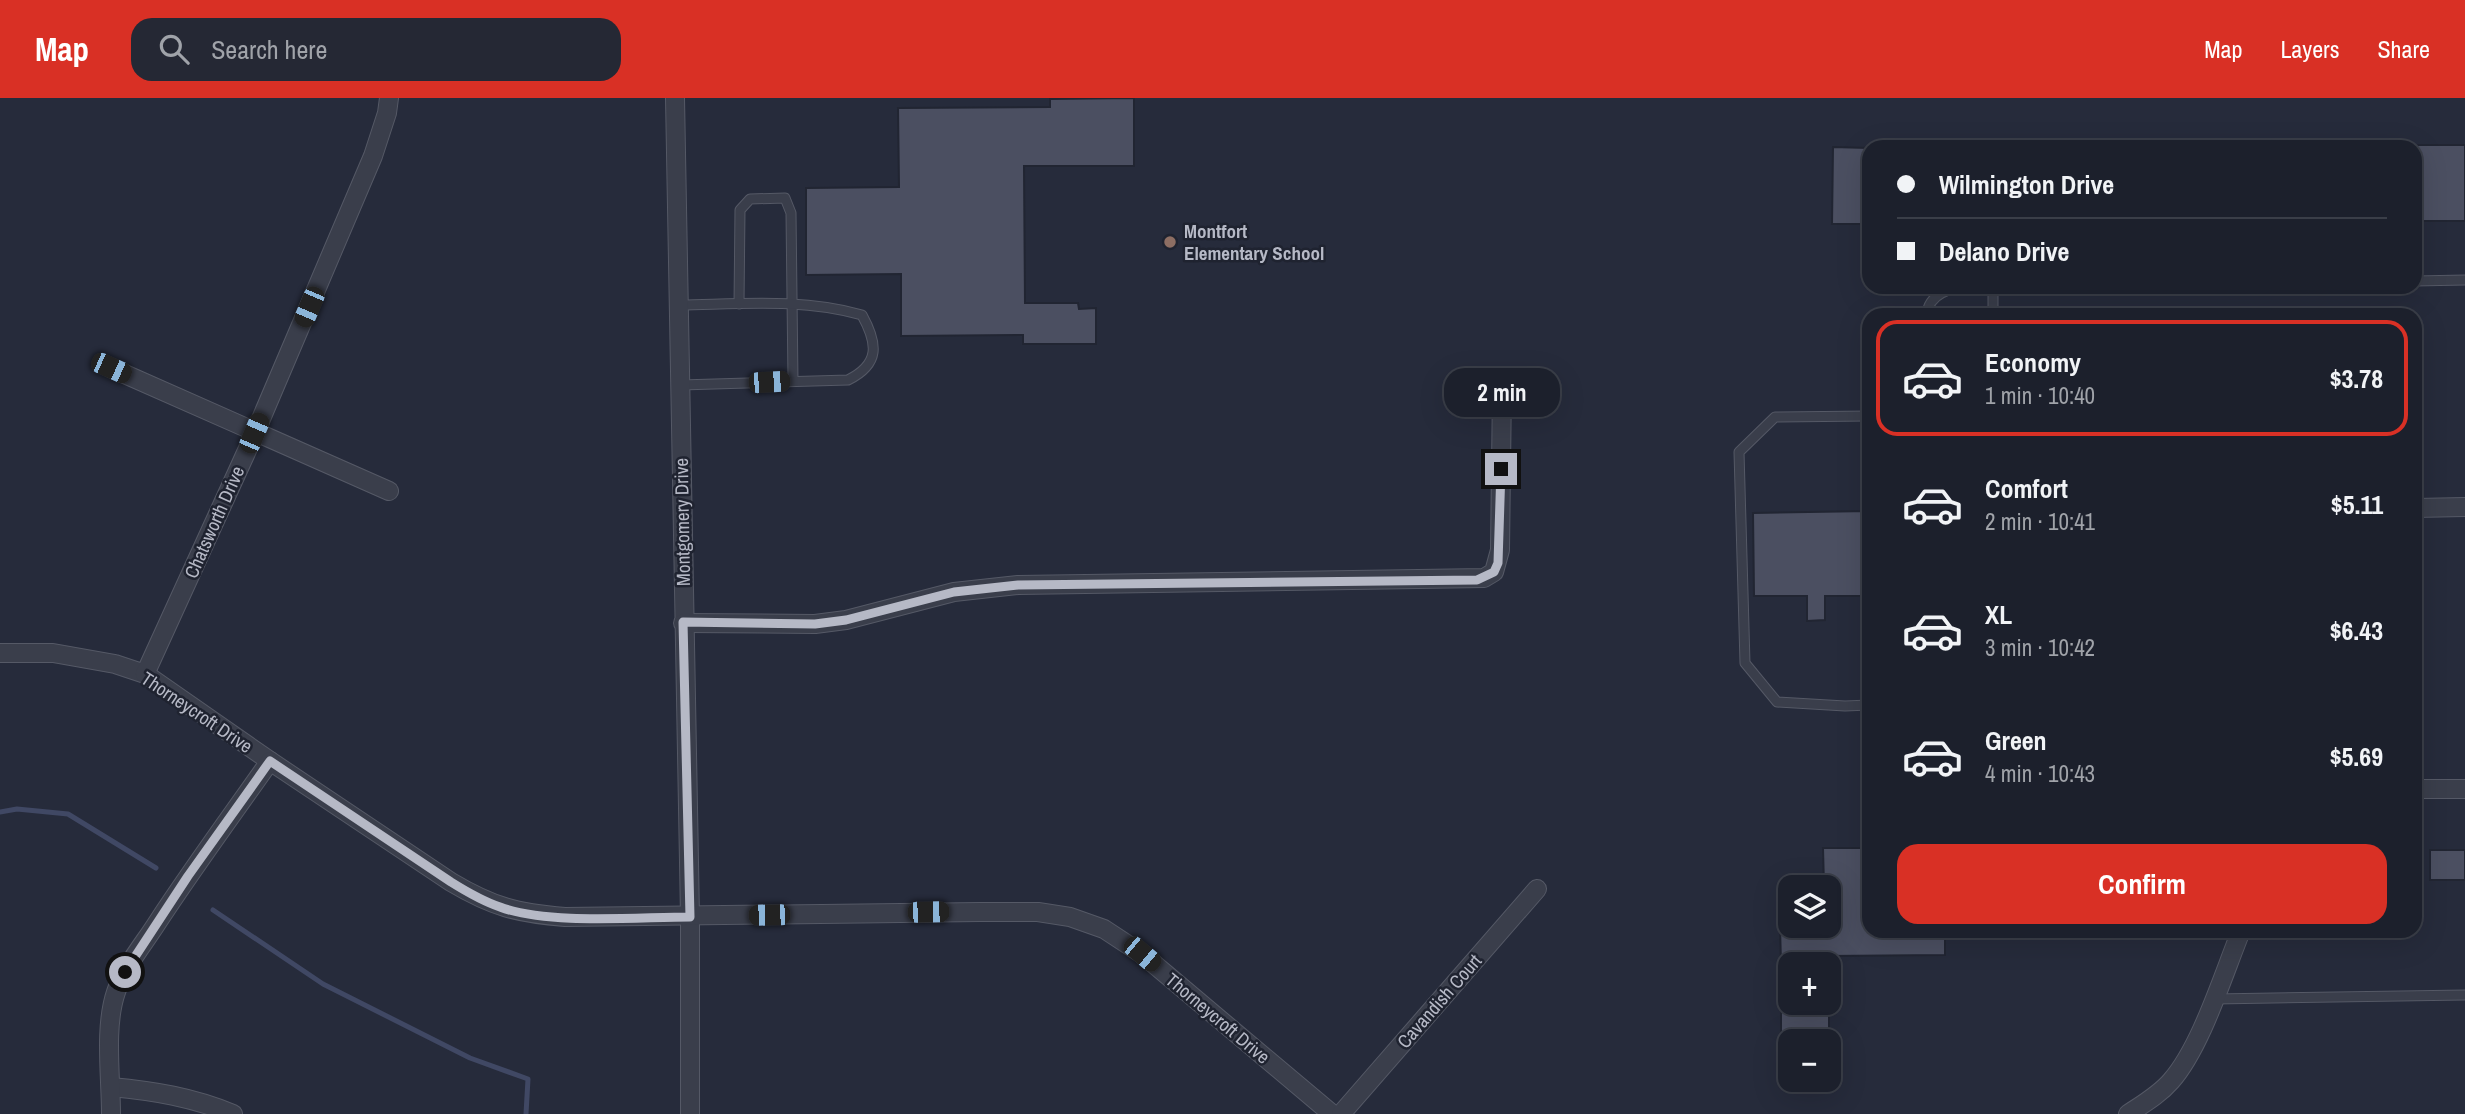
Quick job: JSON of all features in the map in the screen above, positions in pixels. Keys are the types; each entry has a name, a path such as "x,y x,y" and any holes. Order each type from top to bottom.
{"street":[{"name":"Chatsworth Drive","path":"145,674 254,433 373,156 383,131 389,98"},
{"name":"Montgomery Drive","path":"675,98 690,917 690,1114"},
{"path":"111,368 389,491"},
{"path":"683,622 815,624 846,620 954,592 1018,585 1477,580 1494,572 1500,550 1502,387"},
{"path":"2422,508 2465,507"},
{"name":"Thorneycroft Drive","path":"0,653 53,653 115,664 145,674 451,882 501,908 527,914 565,917 980,912 1038,912 1070,917 1104,929 1142,954 1332,1114"},
{"path":"111,1114 111,1013 116,991 125,972 188,876 270,761"},
{"path":"2422,789 2465,789"},
{"name":"Cavandish Court","path":"1341,1114 1537,889"},
{"path":"2128,1114 2173,1079 2197,1039 2238,938"},
{"path":"111,1087 158,1091 187,1097 233,1114"}],"lane":[{"path":"739,304 740,210 750,199 785,198 791,213 793,381"},
{"path":"2422,281 2465,280"},
{"path":"1928,308 1934,297 1940,294"},
{"path":"680,305 791,302 862,315 872,332 873,358 863,373 848,380 681,385"},
{"path":"1862,416 1775,417 1739,452 1745,663 1777,702 1862,705"},
{"path":"2214,999 2465,995"}],"building":[{"path":"1134,98 1134,166 1024,166 1025,303 1078,303 1079,309 1096,308 1096,344 1023,344 1023,335 901,336 901,274 806,275 806,188 899,187 898,108 1050,107 1050,99"},
{"path":"2422,145 2465,145 2465,221 2422,221"},
{"path":"1833,147 1862,148 1862,224 1832,224"},
{"path":"1862,511 1862,596 1825,596 1825,620 1807,621 1807,596 1754,596 1753,513"},
{"path":"1823,848 1862,848 1862,938 1945,938 1945,955 1841,956 1841,952 1781,952 1780,938 1841,938 1841,875 1824,875"},
{"path":"2430,850 2465,850 2465,880 2430,880"},
{"path":"1781,1015 1829,1015 1829,1029 1781,1029"}],"waterway":[{"path":"0,812 17,809 68,814 156,868"},
{"path":"213,910 323,984 470,1058 528,1079 526,1114"}],"place":[{"name":"Montfort Elementary School","path":"1170,242"}],"route":[{"path":"125,972 188,876 270,761 451,882 501,908 527,914 565,917 690,917 683,622 815,624 846,620 954,592 1018,585 1477,580 1494,572 1498,563 1501,469"}]}
